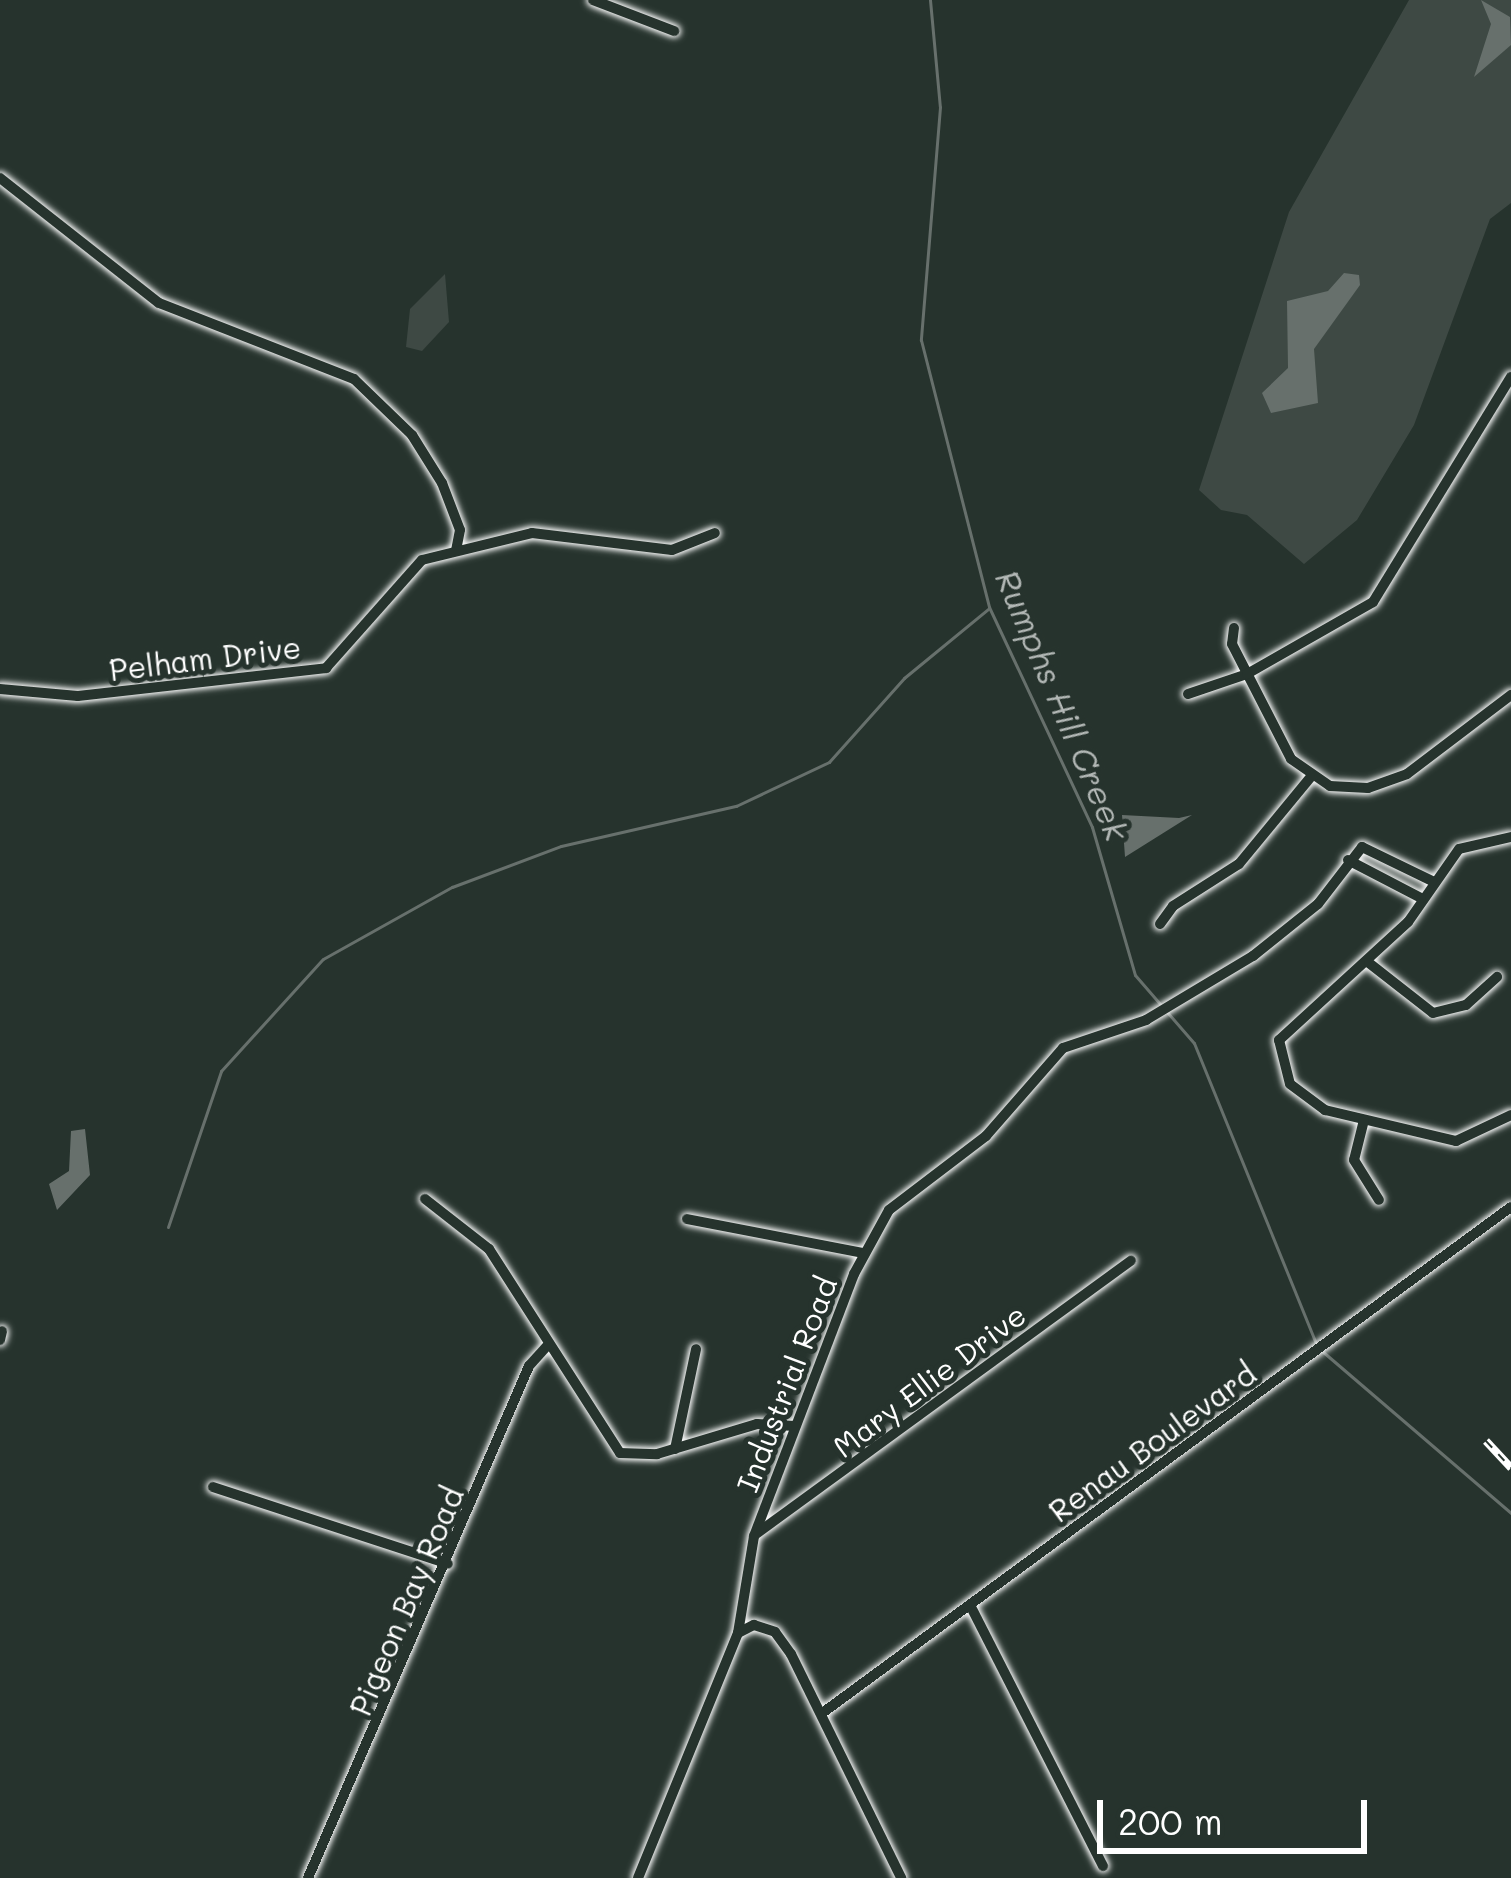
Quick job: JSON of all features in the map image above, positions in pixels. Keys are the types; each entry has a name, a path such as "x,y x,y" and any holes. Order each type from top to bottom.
{"street":[{"path":"593,0 674,31"},
{"path":"0,178 159,303 354,379 412,435 442,483 460,530 456,550"},
{"path":"1188,694 1247,674 1373,602 1511,377"},
{"name":"Pelham Drive","path":"0,689 78,697 326,668 413,564 532,533 672,550 715,533"},
{"path":"1234,628 1247,674 1310,778 1347,789 1390,781 1511,695"},
{"path":"1160,924 1173,906 1239,864 1268,817 1310,778"},
{"path":"1511,837 1459,849 1370,963 1279,1040 1280,1066 1306,1101 1364,1120 1456,1141 1511,1115"},
{"path":"1421,898 1348,860 1367,847 1432,880"},
{"name":"Industrial Road","path":"638,1878 738,1633 754,1536 795,1426 863,1253 889,1210 986,1136 1063,1048 1146,1019 1253,956 1318,904 1348,860"},
{"path":"1370,963 1433,1013 1466,1005 1496,977"},
{"path":"1364,1120 1354,1160 1379,1200"},
{"path":"425,1199 489,1249 620,1453 675,1449 757,1424 795,1426"},
{"name":"Renau Boulevard","path":"821,1714 1511,1208"},
{"path":"688,1220 863,1253"},
{"name":"Mary Ellie Drive","path":"754,1536 1131,1261"},
{"name":"Pigeon Bay Road","path":"308,1878 448,1564 526,1374 548,1345"},
{"path":"675,1449 696,1349"},
{"path":"213,1487 448,1564"},
{"path":"970,1605 1103,1866"},
{"path":"738,1633 754,1625 775,1632 901,1878"}],"shaded area":[{"path":"1409,0 1511,0 1511,203 1490,219 1414,425 1357,520 1304,564 1247,515 1221,510 1199,490 1289,212"},
{"path":"1481,0 1510,17 1511,45 1474,77 1491,24"},
{"path":"1344,273 1359,275 1360,285 1314,349 1318,403 1271,413 1262,393 1288,368 1287,301 1328,291"},
{"path":"445,274 449,322 422,351 406,347 410,309"},
{"path":"1122,815 1179,818 1192,815 1125,857"},
{"path":"85,1129 90,1175 57,1210 49,1184 69,1171 71,1131"}],"waterway":[{"name":"Rumphs Hill Creek","path":"930,0 940,107 921,340 989,607 1092,827 1135,975 1194,1043 1316,1343"},
{"path":"168,1227 221,1071 323,959 452,887 561,846 736,806 829,762 904,678 988,609"},
{"name":"Rumphs Hill Creek","path":"1322,1351 1511,1513"}],"railway":[{"path":"1486,1441 1511,1468"}]}
